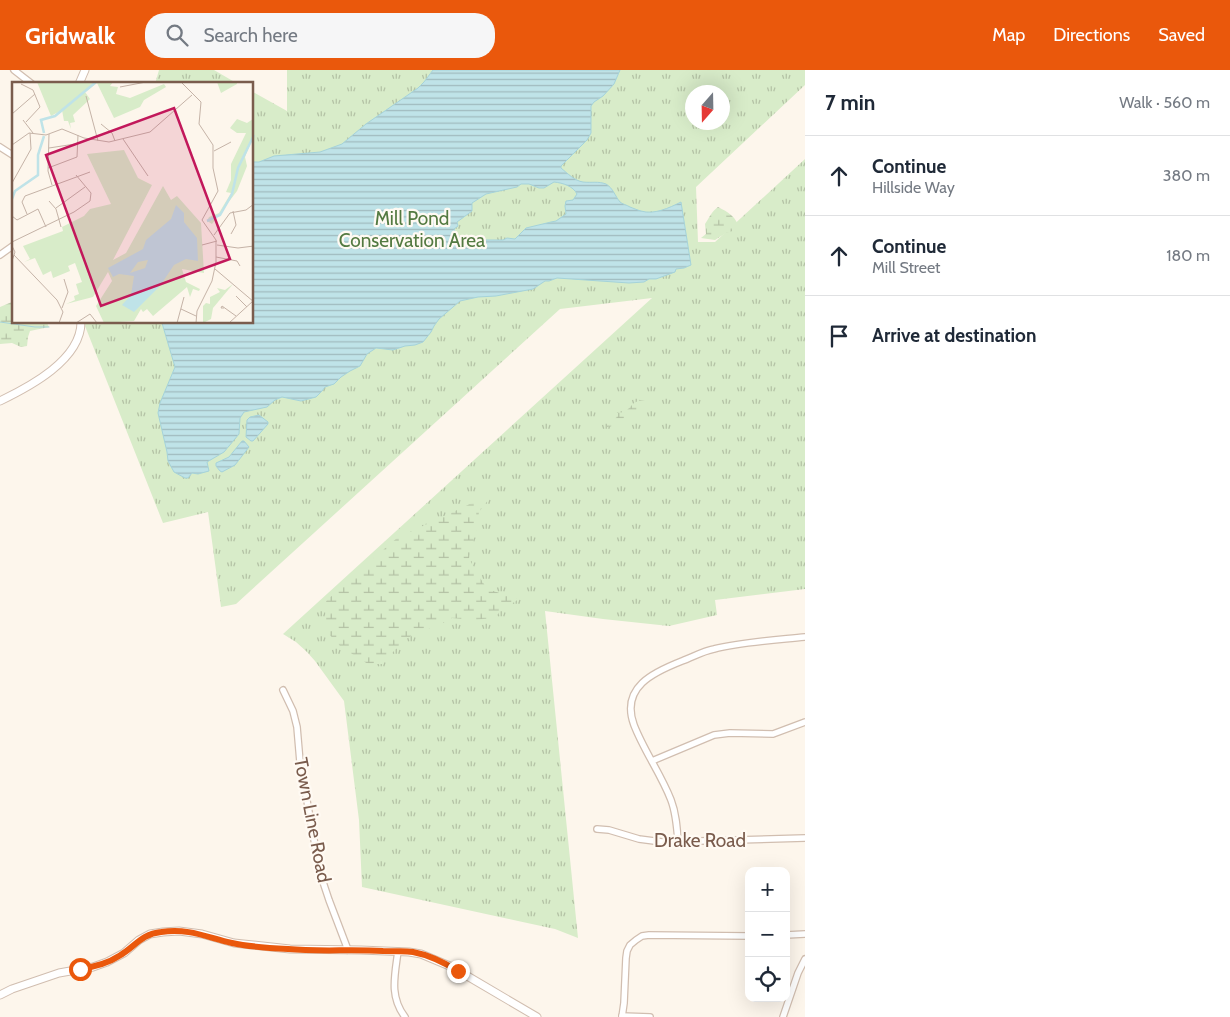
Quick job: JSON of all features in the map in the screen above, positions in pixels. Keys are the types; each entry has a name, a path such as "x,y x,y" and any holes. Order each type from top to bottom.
{"street":[{"path":"14,70 29,82"},
{"path":"80,82 85,70"},
{"path":"0,147 12,155"},
{"path":"0,255 12,246"},
{"path":"0,401 30,386 59,363 75,345 81,324"},
{"path":"678,841 671,799 633,722 631,711 634,695 640,685 645,679 658,671 708,650 805,637"},
{"name":"Town Line Road","path":"282,690 296,719 300,762 320,873 348,950"},
{"path":"652,761 714,735 730,733 773,734 805,722"},
{"name":"Drake Road","path":"597,829 609,830 645,840 805,838"},
{"path":"0,995 59,973 94,967 107,962 124,953 145,936 179,931 234,943 266,947 300,950 398,951 421,954 444,963 537,1017"},
{"path":"790,935 805,934"},
{"path":"650,1017 622,1016 625,996 626,953 630,945 638,938 649,935 745,936"},
{"path":"398,951 394,993 405,1017"},
{"path":"783,1017 798,973 805,959"}],"green space":[{"path":"159,70 214,70 235,82 156,82"},
{"name":"Mill Pond Conservation Area","path":"287,70 805,70 805,85 696,187 698,242 715,242 805,159 805,589 715,600 717,615 669,626 545,611 578,938 555,929 362,887 359,820 344,701 307,652 283,634 652,298 560,309 236,604 221,607 208,512 163,523 85,326 86,324 254,324 254,93 287,111"},
{"path":"718,207 734,218 739,229 726,233 715,240 701,238 706,234 705,224"},
{"path":"12,302 12,324 48,324 49,327 30,331 27,346 21,347 12,343 0,344 0,307"},
{"path":"640,400 650,402 652,405 641,413 634,415 627,424 607,427 606,425 617,417 616,413 625,412"},
{"path":"492,495 479,512 469,558 487,589 519,599 500,611 495,618 472,620 452,618 438,626 416,633 403,641 382,664 368,664 341,647 326,631 325,602 397,538"}],"water":[{"path":"433,70 620,70 614,84 591,106 591,133 587,140 561,168 580,181 606,184 621,203 640,211 666,209 681,202 691,265 644,282 629,283 557,278 545,281 533,289 460,301 439,319 423,342 393,350 376,348 367,354 360,366 341,377 334,384 325,387 316,397 301,401 282,397 267,407 244,412 240,418 239,434 224,452 207,462 209,471 198,474 192,473 188,478 174,472 168,461 158,413 160,403 175,367 162,324 254,324 254,162 274,156 320,152 342,144 366,124 418,88","holes":["554,182 564,184 577,194 573,200 566,201 566,214 556,221 526,228 515,239 480,240 465,236 458,237 454,229 458,226 457,222 472,211 472,203 486,194 517,187 521,184 529,184 539,188 544,188"]},
{"path":"259,415 268,424 251,441 246,437 247,420 250,417"},
{"path":"242,441 249,447 235,465 222,472 220,471 216,463 229,457"}],"waterway":[{"path":"0,322 12,324"},
{"path":"14,324 49,327"}],"route":[{"path":"80,969 94,967 117,958 139,940 150,934 184,931 228,942 290,949 409,952 434,958 458,971"}]}
